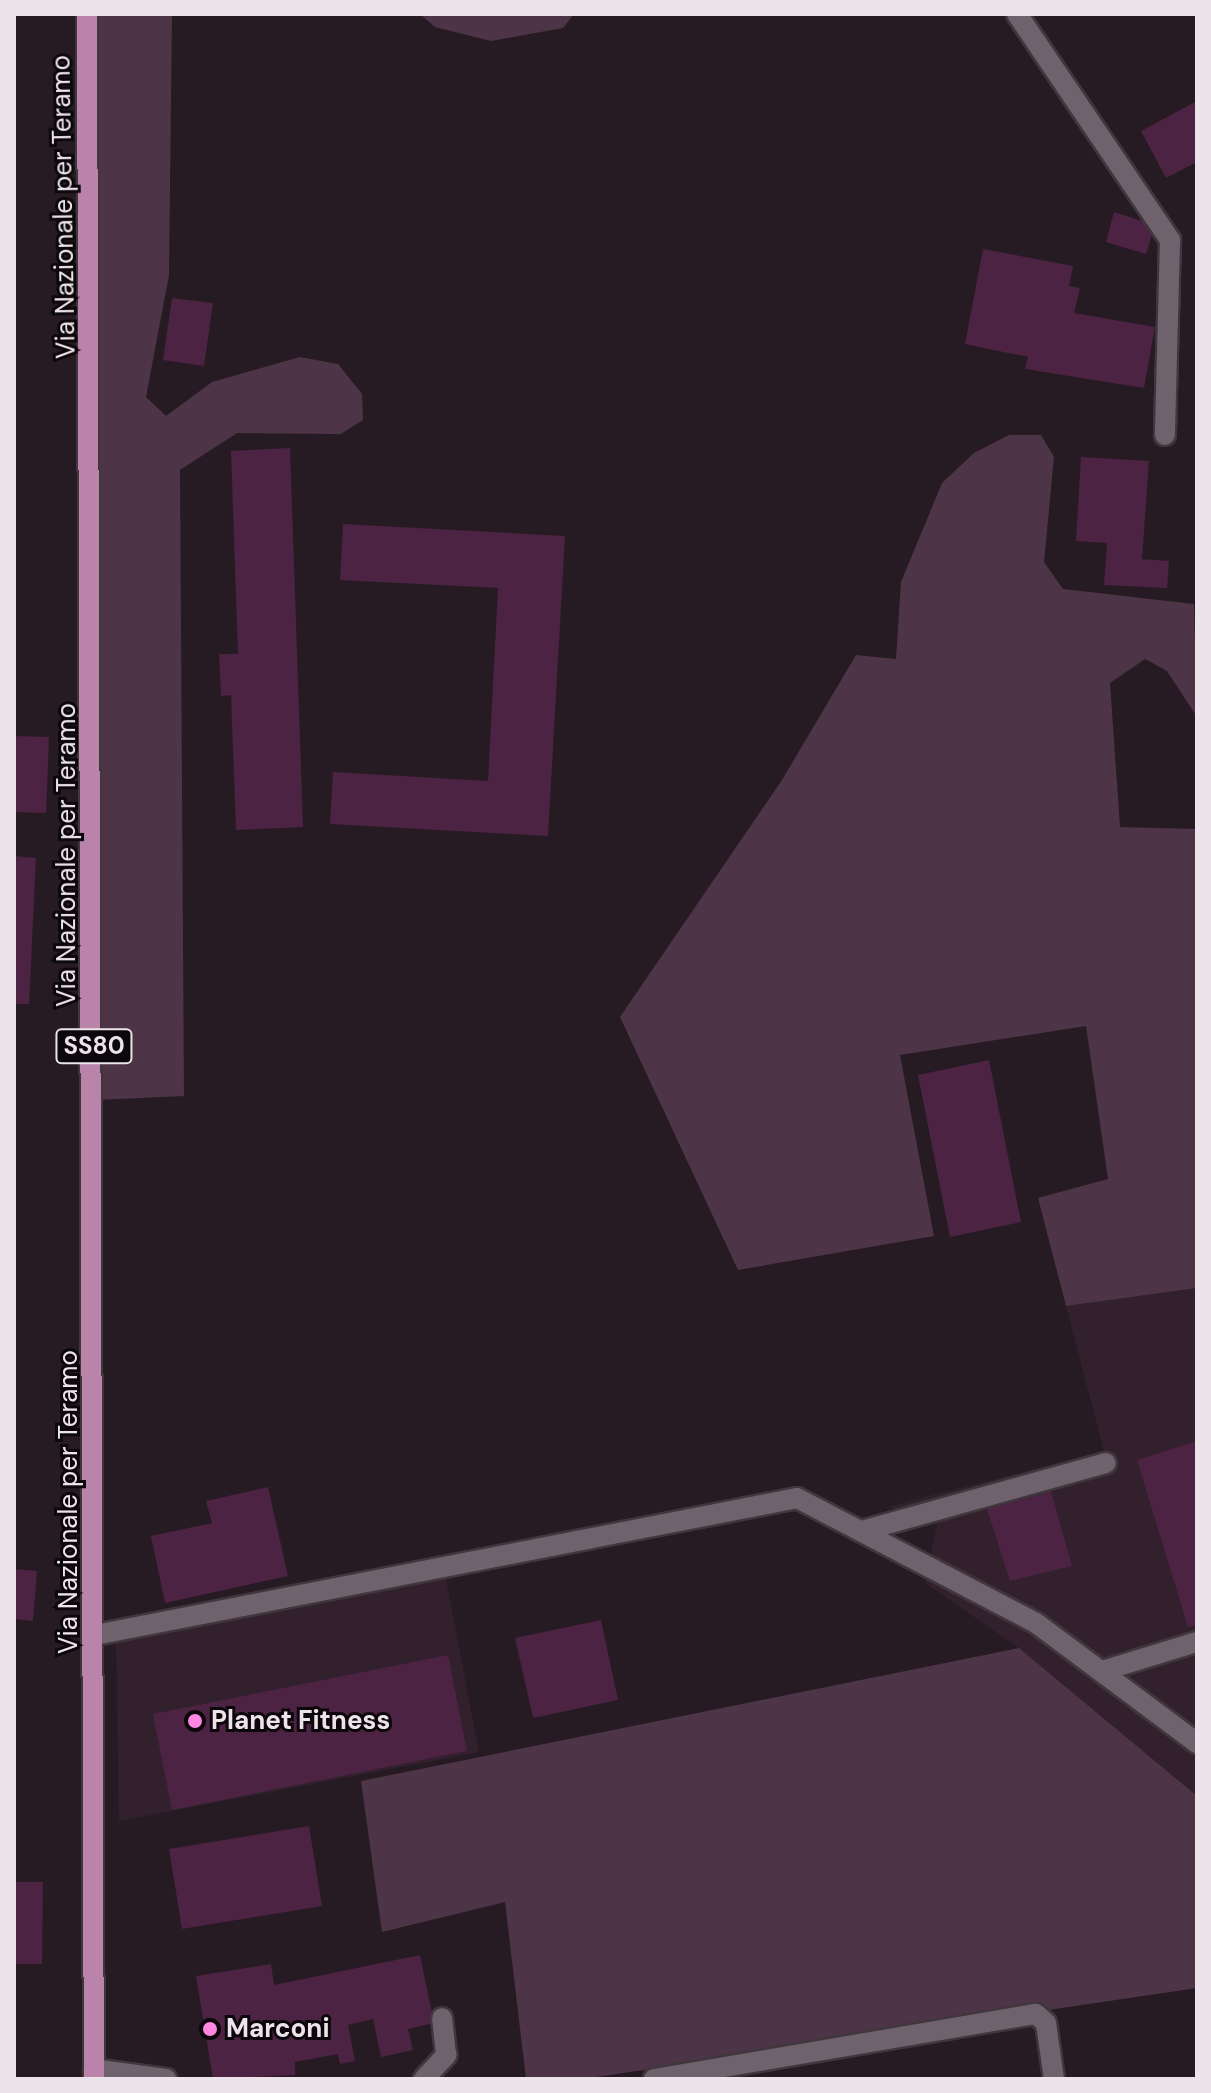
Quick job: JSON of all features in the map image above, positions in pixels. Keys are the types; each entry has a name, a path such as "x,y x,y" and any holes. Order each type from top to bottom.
{"main road":[{"name":"Via Nazionale per Teramo","path":"87,14 95,1635 94,2074"}],"lane":[{"path":"1017,14 1170,240 1165,435"},
{"path":"862,1531 1106,1463"},
{"path":"95,1635 797,1498 1036,1623 1197,1743"},
{"path":"1102,1671 1197,1642"},
{"path":"654,2079 1036,2014 1046,2023 1054,2079"},
{"path":"424,2079 446,2055 442,2018"},
{"path":"94,2074 166,2079"}],"shaded area":[{"path":"88,14 172,14 169,275 146,397 166,416 212,382 300,357 338,364 362,394 363,420 341,434 237,433 180,470 184,1096 95,1100"},
{"path":"420,14 574,14 563,28 491,41 435,27"},
{"path":"1009,435 1041,435 1054,457 1044,562 1063,589 1194,604 1197,717 1167,671 1145,659 1110,683 1120,827 1197,829 1197,1288 1066,1306 1038,1198 1108,1179 1086,1026 900,1055 934,1236 738,1270 620,1017 782,780 856,655 896,659 901,582 942,483 974,453"},
{"path":"1197,1288 1197,1796 1019,1648 925,1583 938,1519 887,1507 1104,1451 1066,1306"},
{"path":"445,1574 479,1752 119,1821 116,1640"},
{"path":"1019,1648 1197,1796 1197,1988 583,2079 526,2079 505,1902 382,1932 361,1781"}],"building":[{"path":"1197,101 1197,162 1166,178 1141,131"},
{"path":"1114,212 1155,225 1146,254 1106,242"},
{"path":"983,249 1073,266 1069,286 1080,288 1074,313 1155,327 1144,388 1025,369 1028,357 965,344"},
{"path":"172,298 213,303 204,366 163,360"},
{"path":"290,448 303,827 236,830 231,695 221,696 219,654 238,654 231,451"},
{"path":"1081,457 1149,461 1142,559 1169,561 1167,588 1104,585 1107,543 1076,541"},
{"path":"343,524 565,536 548,836 330,824 333,772 488,781 498,588 340,580"},
{"path":"14,736 49,737 46,813 14,812"},
{"path":"14,856 36,858 29,1004 14,1004"},
{"path":"989,1060 1021,1222 950,1237 918,1075"},
{"path":"1197,1441 1197,1625 1188,1627 1137,1460"},
{"path":"268,1487 288,1576 165,1603 151,1536 212,1523 206,1501"},
{"path":"1051,1491 1072,1566 1010,1581 987,1509"},
{"path":"14,1569 37,1571 33,1621 14,1619"},
{"path":"601,1620 618,1700 533,1718 515,1638"},
{"path":"448,1655 467,1751 172,1810 153,1714"},
{"path":"309,1826 322,1906 182,1929 169,1849"},
{"path":"14,1882 43,1882 42,1964 14,1964"},
{"path":"420,1955 434,2023 408,2029 413,2050 381,2057 373,2019 348,2025 355,2061 340,2064 338,2054 295,2062 295,2075 213,2079 196,1976 271,1964 274,1985"}],"place":[{"name":"Planet Fitness","path":"195,1721"},
{"name":"Marconi","path":"210,2029"}]}
